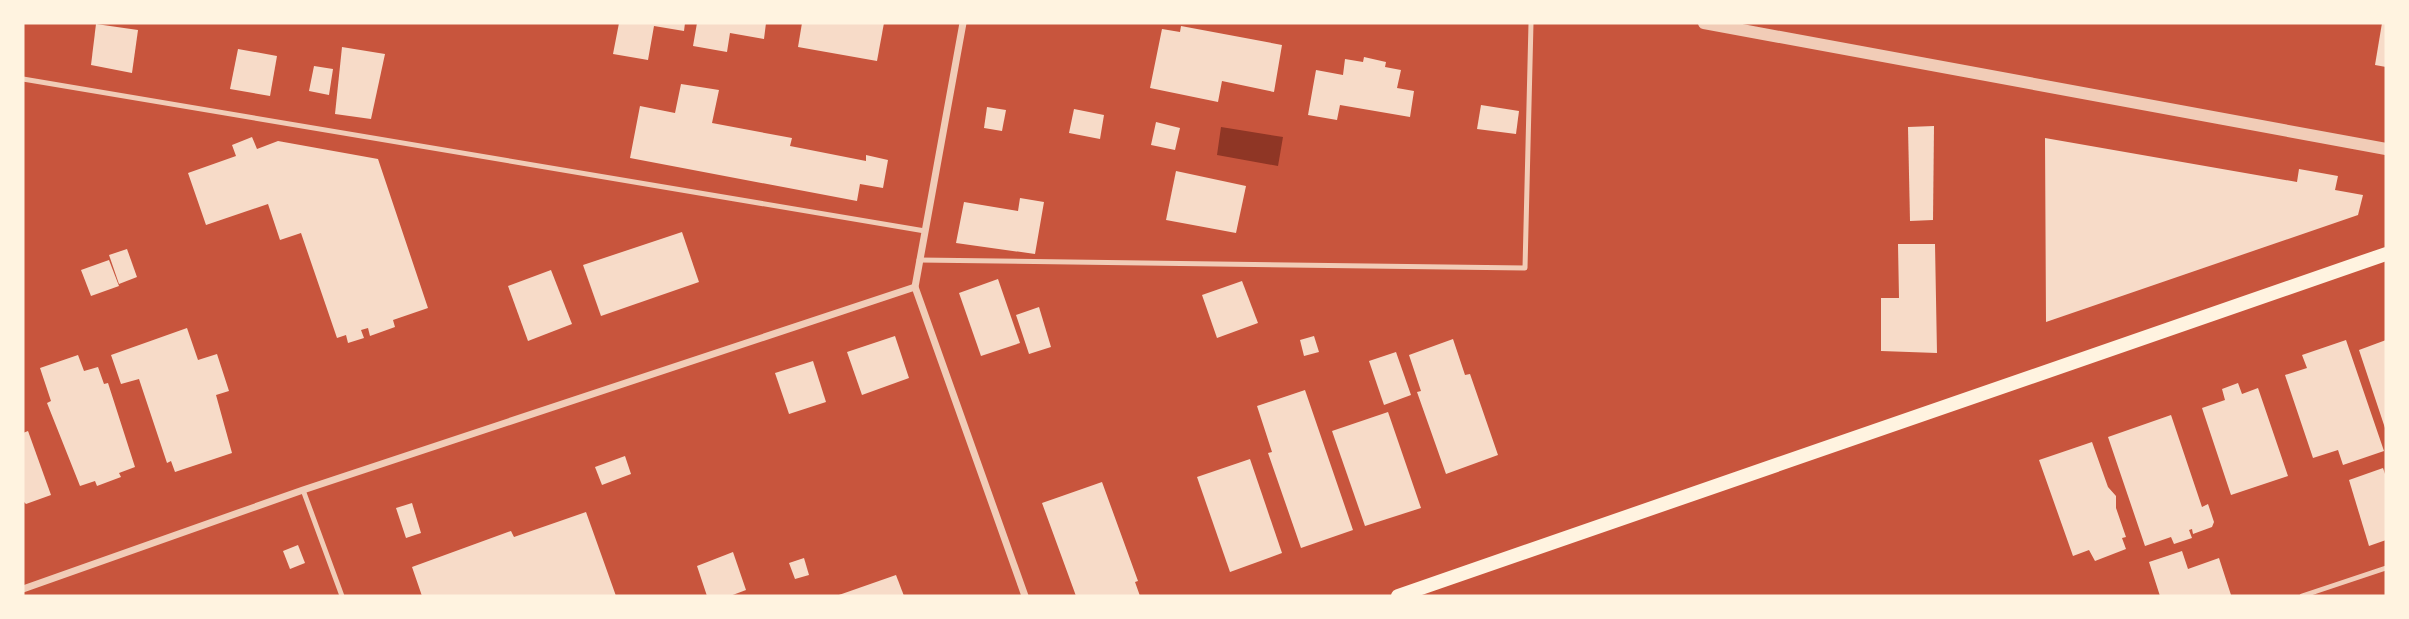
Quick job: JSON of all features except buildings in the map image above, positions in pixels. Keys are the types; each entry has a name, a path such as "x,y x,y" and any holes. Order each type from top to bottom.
{"main road":[{"path":"1398,596 2386,254"}],"street":[{"path":"963,23 915,287 1025,596"},
{"path":"1704,23 2386,149"},
{"path":"23,589 303,490 915,287"}],"lane":[{"path":"919,260 1525,268 1531,23"},
{"path":"23,79 925,231"},
{"path":"303,490 342,596"},
{"path":"2302,596 2386,568"}],"shaded area":[{"path":"1221,127 1283,137 1278,166 1217,155"}]}
